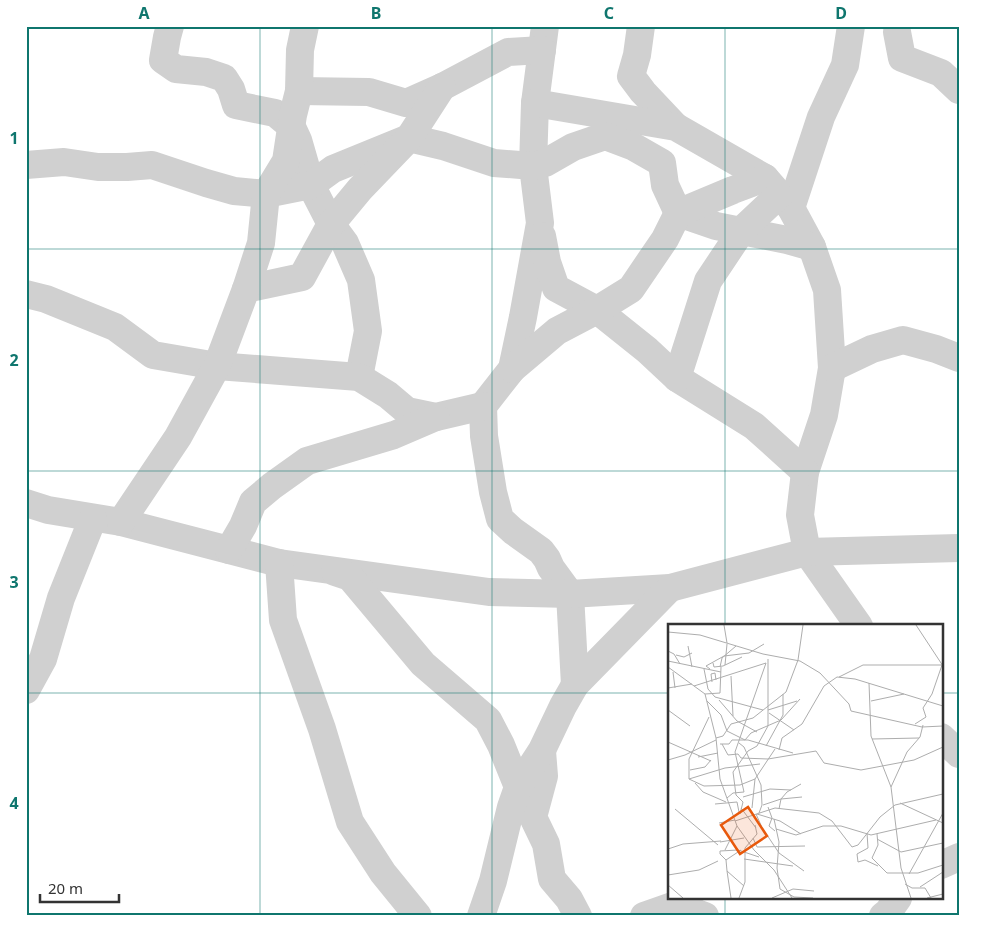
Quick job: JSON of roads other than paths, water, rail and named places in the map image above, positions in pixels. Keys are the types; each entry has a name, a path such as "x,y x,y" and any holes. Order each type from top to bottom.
{"street":[{"path":"170,26 163,60 176,69 206,72 224,78 231,89 236,105 275,113 292,127 298,140 311,185 331,224 345,243 362,280 368,330 359,377"},
{"path":"121,522 178,437 217,366 246,289 261,243 266,194 286,161 293,115 299,91 300,50 305,26"},
{"path":"641,26 637,55 630,76 676,127 779,194 812,247 827,290 832,368 824,415 805,472 800,515 807,552 858,624"},
{"path":"677,378 708,281 742,230 779,194 821,117 845,65 851,26"},
{"path":"894,28 902,58 941,73 959,90"},
{"path":"299,91 370,92 406,103 442,87 508,52 543,38 535,103 532,166 547,262 556,288 597,310 647,350 677,378 754,426 805,472"},
{"path":"246,289 302,277 331,224 360,188 409,138 442,87"},
{"path":"535,103 676,127"},
{"path":"26,165 64,162 98,167 152,165 234,191 266,194 311,185 333,169 409,138 443,146 494,163 532,166 545,163 573,148 605,136 634,147 662,163 665,184 678,213 716,226 742,230 812,247"},
{"path":"229,550 243,526 253,502 307,461 394,435 436,417 483,406 512,369 557,331 631,289 665,239 678,213 733,190 779,194"},
{"path":"512,369 524,317 540,223"},
{"path":"33,293 115,327 153,355 217,366 359,377 388,395 408,411 436,417"},
{"path":"832,368 872,349 903,340 936,349 959,358"},
{"path":"483,406 486,446 493,492 500,518 548,559 551,568 570,594 576,685"},
{"path":"26,503 48,510 121,522 279,563 489,592 570,594 670,588 807,552 959,548"},
{"path":"26,690 43,659 61,598 93,518"},
{"path":"279,563 283,620 322,730 350,822 383,874 418,916"},
{"path":"328,570 350,578 423,664 488,720 501,745 518,787"},
{"path":"481,916 493,881 518,787 542,750 576,685 670,588"},
{"path":"942,738 959,754"},
{"path":"542,750 544,776 533,817 546,844 552,879 569,899 578,916"},
{"path":"942,865 959,857"},
{"path":"883,916 897,900"},
{"path":"902,916 904,900"},
{"path":"644,916 680,903 705,916"}]}
